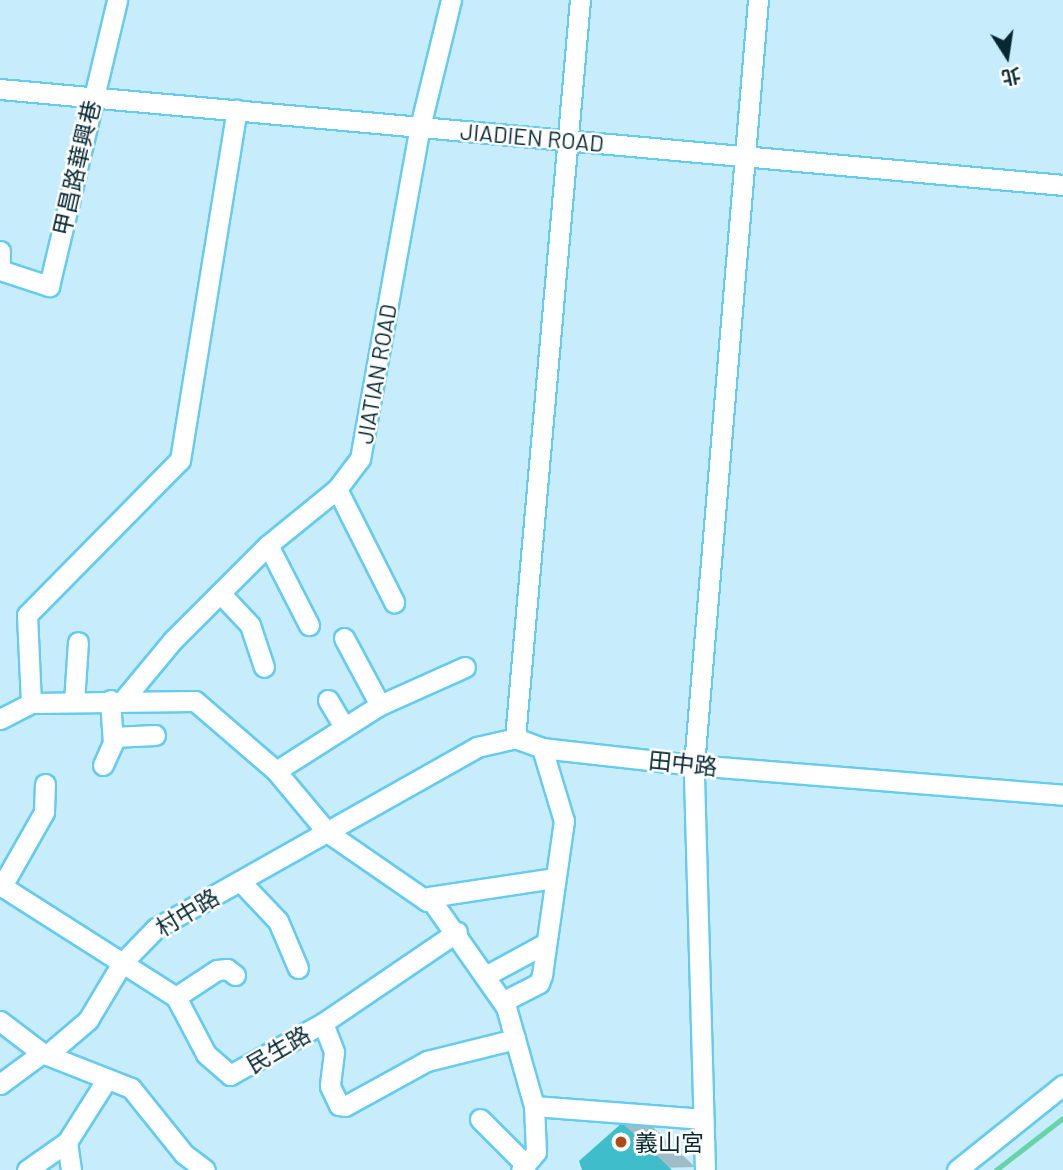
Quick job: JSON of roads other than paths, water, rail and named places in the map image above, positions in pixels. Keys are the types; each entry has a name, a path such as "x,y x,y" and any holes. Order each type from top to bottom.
{"street":[{"name":"甲昌路華興巷","path":"1,259 49,286 117,0"},
{"name":"JIATIAN ROAD","path":"117,699 268,545 352,474 366,443 420,127 451,0"},
{"path":"327,832 477,747 515,738 570,141 580,0"},
{"path":"705,1170 694,765 758,0"},
{"name":"JIADIEN ROAD","path":"0,89 1063,185"},
{"path":"31,703 27,615 180,460 237,110"},
{"path":"337,489 394,602"},
{"path":"268,545 309,625"},
{"path":"220,593 250,625 264,667"},
{"path":"344,638 380,705"},
{"path":"74,702 78,642"},
{"path":"276,771 380,705 465,667"},
{"path":"0,719 31,703 117,699 195,701 276,771 327,832 427,901 429,897 554,878"},
{"path":"103,765 111,751 117,699"},
{"path":"328,700 344,727"},
{"path":"113,737 155,736"},
{"name":"田中路","path":"515,738 542,747 694,765 1063,795"},
{"path":"504,1001 540,983 554,878 565,821 542,747"},
{"path":"1,885 44,812 45,784"},
{"name":"村中路","path":"0,1084 30,1066 88,1020 123,963 156,928 327,832"},
{"path":"240,881 278,921 298,968"},
{"name":"民生路","path":"1,885 176,997 206,1054 229,1075 323,1023 457,932"},
{"path":"429,897 457,932 504,1001 534,1105 536,1152 523,1167 480,1119"},
{"path":"487,975 546,943"},
{"path":"176,997 217,970 227,969 235,975"},
{"path":"0,1021 44,1054 139,1095 201,1169"},
{"path":"323,1023 334,1052 330,1086 338,1105 345,1106 427,1061 514,1039"},
{"path":"27,1170 67,1142 107,1079"},
{"path":"957,1170 1063,1085"},
{"path":"534,1105 704,1119"},
{"path":"67,1142 71,1170"}],"waterway":[{"path":"996,1170 1063,1118"}],"place":[{"name":"義山宮","path":"621,1142"}]}
